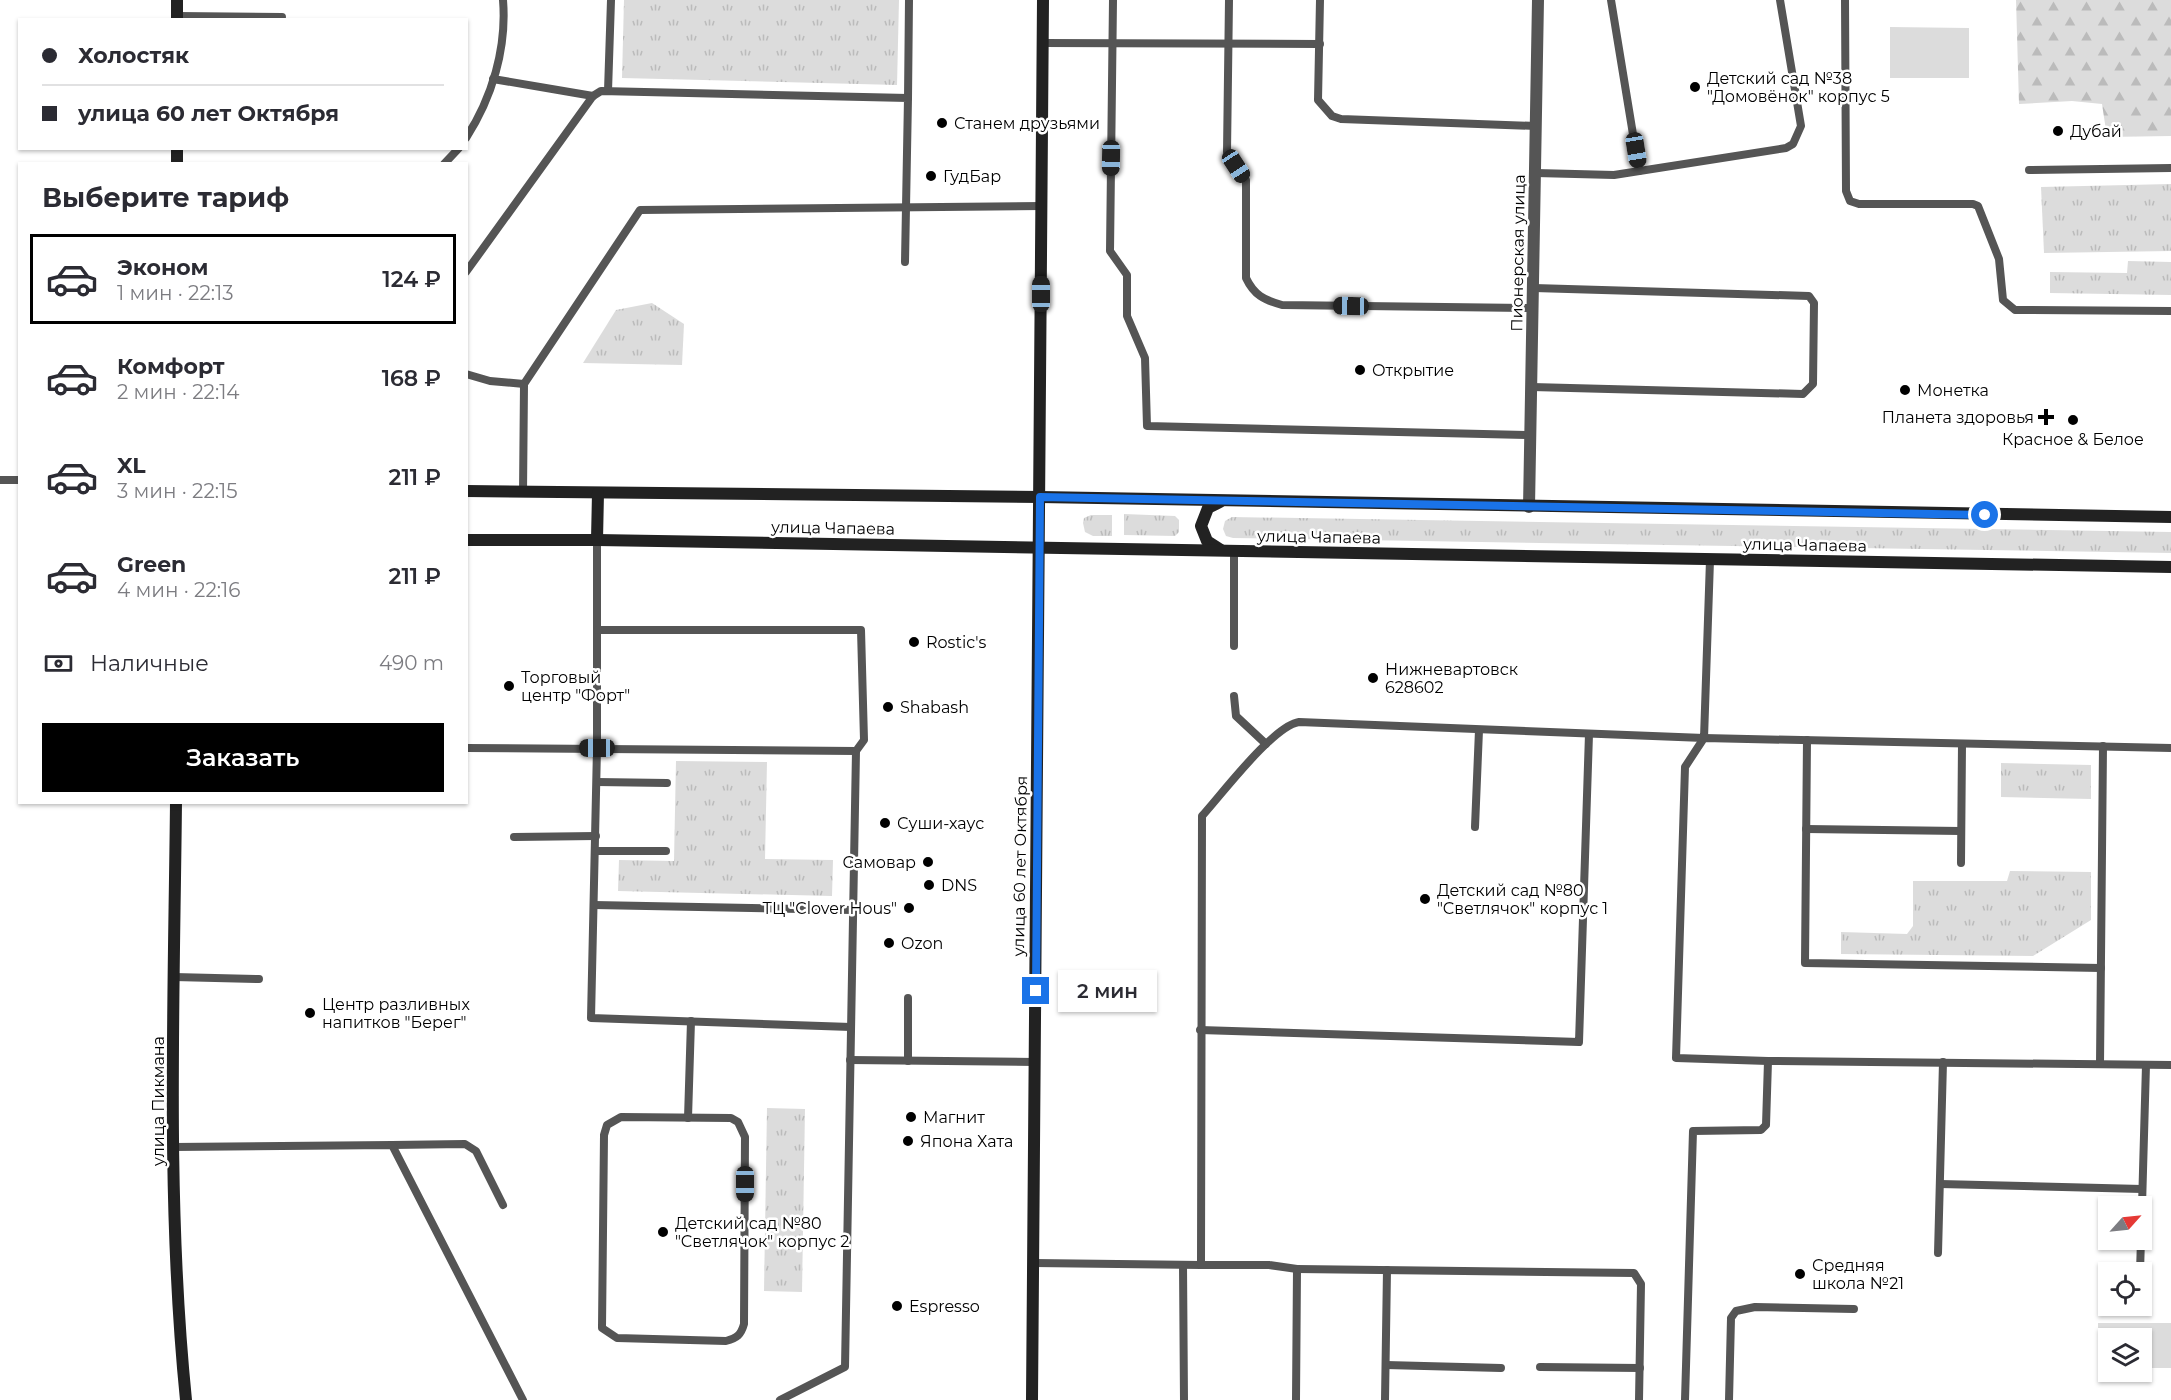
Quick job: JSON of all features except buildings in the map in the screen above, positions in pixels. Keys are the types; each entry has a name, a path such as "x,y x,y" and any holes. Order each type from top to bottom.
{"main road":[{"path":"177,0 177,18"},
{"path":"1040,497 1042,0"},
{"name":"улица Чапаева","path":"468,491 1040,497 2171,517"},
{"path":"597,540 598,493"},
{"name":"улица 60 лет Октября","path":"1032,1400 1040,497"},
{"path":"1227,501 1208,508 1201,526 1207,541 1230,552"},
{"name":"улица Чапаева","path":"468,540 597,540 2171,567"},
{"name":"улица Пикмана","path":"176,804 174,1147 177,1249 186,1400"}],"street":[{"name":"Пионерская улица","path":"1529,507 1538,0"}],"lane":[{"path":"468,134 487,100 493,79 503,35 503,0"},
{"path":"608,91 611,0"},
{"path":"905,262 909,0"},
{"path":"1113,0 1110,251 1127,275 1127,316 1145,358 1146,426 1531,435"},
{"path":"1229,0 1227,152 1246,180 1246,278 1252,291 1265,300 1282,305 1533,308"},
{"path":"1320,0 1318,100 1332,116 1341,119 1536,126"},
{"path":"1611,0 1639,171"},
{"path":"1536,173 1600,175 1639,171 1786,148 1793,144 1801,126 1780,0"},
{"path":"1845,0 1846,191 1850,201 1858,204 1972,204 1978,206 1999,259 2003,300 2015,310 2171,311"},
{"path":"177,18 282,17"},
{"path":"1043,43 1320,44"},
{"path":"493,79 593,96"},
{"path":"468,269 593,96 601,91 908,98"},
{"path":"446,162 457,150"},
{"path":"2029,170 2171,168"},
{"path":"523,493 524,384 640,210 1042,206"},
{"path":"1532,387 1803,394 1813,384 1814,303 1809,296 1534,288"},
{"path":"468,375 490,381 524,384"},
{"path":"0,480 18,480"},
{"path":"597,540 597,782 591,1018 851,1027"},
{"path":"1230,552 1234,646"},
{"path":"1710,560 1704,738 1685,767 1676,1058 2171,1065"},
{"path":"598,630 861,630 864,740 856,751 845,1367 780,1400"},
{"path":"1234,696 1236,716 1266,744"},
{"path":"1201,1264 1202,816 1266,744 1289,723 1704,738 2171,748"},
{"path":"1475,827 1479,730"},
{"path":"1200,1030 1579,1042 1589,734"},
{"path":"1807,740 1805,963 2101,968"},
{"path":"1960,863 1962,744"},
{"path":"2100,1064 2103,746"},
{"path":"468,748 856,751"},
{"path":"597,782 667,783"},
{"path":"1806,829 1961,831"},
{"path":"514,837 596,836"},
{"path":"595,851 666,851"},
{"path":"594,906 852,910"},
{"path":"174,977 259,979"},
{"path":"908,998 908,1061"},
{"path":"688,1118 691,1022"},
{"path":"850,1060 1035,1062"},
{"path":"1685,1400 1694,1131 1761,1130 1766,1125 1768,1061"},
{"path":"1938,1253 1943,1062"},
{"path":"2142,1196 2146,1065"},
{"path":"621,1117 688,1118 731,1118 738,1122 745,1137 742,1332 726,1341 616,1338 602,1328 600,1316 604,1135 607,1125 621,1117"},
{"path":"174,1147 465,1144 471,1147 503,1205"},
{"path":"392,1145 523,1400"},
{"path":"1940,1184 2142,1189"},
{"path":"1034,1263 1269,1265 1297,1269 1634,1274 1641,1284 1639,1400"},
{"path":"1183,1264 1184,1400"},
{"path":"1296,1400 1297,1269"},
{"path":"1385,1400 1387,1270"},
{"path":"1729,1400 1731,1318 1736,1311 1755,1307 1854,1310"},
{"path":"1386,1365 1501,1368"},
{"path":"1540,1367 1640,1368"}],"green space":[{"path":"624,0 899,0 897,85 622,78"},
{"path":"2016,0 2171,0 2171,136 2107,137 2102,104 2072,101 2019,104"},
{"path":"1890,27 1969,28 1969,78 1890,78"},
{"path":"2171,184 2171,251 2044,253 2041,187"},
{"path":"2128,261 2171,262 2171,295 2050,293 2050,272 2127,273"},
{"path":"652,303 684,324 682,365 583,363 616,310"},
{"path":"1124,514 1175,516 1179,520 1179,532 1175,536 1124,535"},
{"path":"1091,515 1112,515 1112,536 1093,536 1085,532 1084,518"},
{"path":"1232,517 2171,532 2171,553 1233,538 1226,536 1223,529 1225,521"},
{"path":"676,761 767,762 765,859 833,860 832,896 618,891 619,860 674,861"},
{"path":"2001,763 2091,765 2091,799 2001,797"},
{"path":"2010,871 2091,872 2091,920 2033,956 1841,954 1841,932 1907,934 1913,926 1913,881 2007,881"},
{"path":"767,1108 805,1109 802,1292 764,1291"},
{"path":"2098,1323 2171,1323 2171,1368 2152,1368 2152,1328 2098,1328"}],"place":[{"name":"Детский сад №38 \"Домовёнок\" корпус 5","path":"1695,87"},
{"name":"Станем друзьями","path":"942,123"},
{"name":"Дубай","path":"2058,131"},
{"name":"ГудБар","path":"931,176"},
{"name":"Открытие","path":"1360,370"},
{"name":"Монетка","path":"1905,390"},
{"name":"Планета здоровья","path":"2046,417"},
{"name":"Красное & Белое","path":"2073,420"},
{"name":"Rostic's","path":"914,642"},
{"name":"Нижневартовск 628602","path":"1373,678"},
{"name":"Торговый центр \"Форт\"","path":"509,686"},
{"name":"Shabash","path":"888,707"},
{"name":"Суши-хаус","path":"885,823"},
{"name":"Самовар","path":"928,862"},
{"name":"DNS","path":"929,885"},
{"name":"Детский сад №80 \"Светлячок\" корпус 1","path":"1425,899"},
{"name":"ТЦ \"Clover Hous\"","path":"909,908"},
{"name":"Ozon","path":"889,943"},
{"name":"Центр разливных напитков \"Берег\"","path":"310,1013"},
{"name":"Магнит","path":"911,1117"},
{"name":"Япона Хата","path":"908,1141"},
{"name":"Детский сад №80 \"Светлячок\" корпус 2","path":"663,1232"},
{"name":"Средняя школа №21","path":"1800,1274"},
{"name":"Espresso","path":"897,1306"}],"route":[{"path":"1036,991 1040,497 1985,515"}]}
